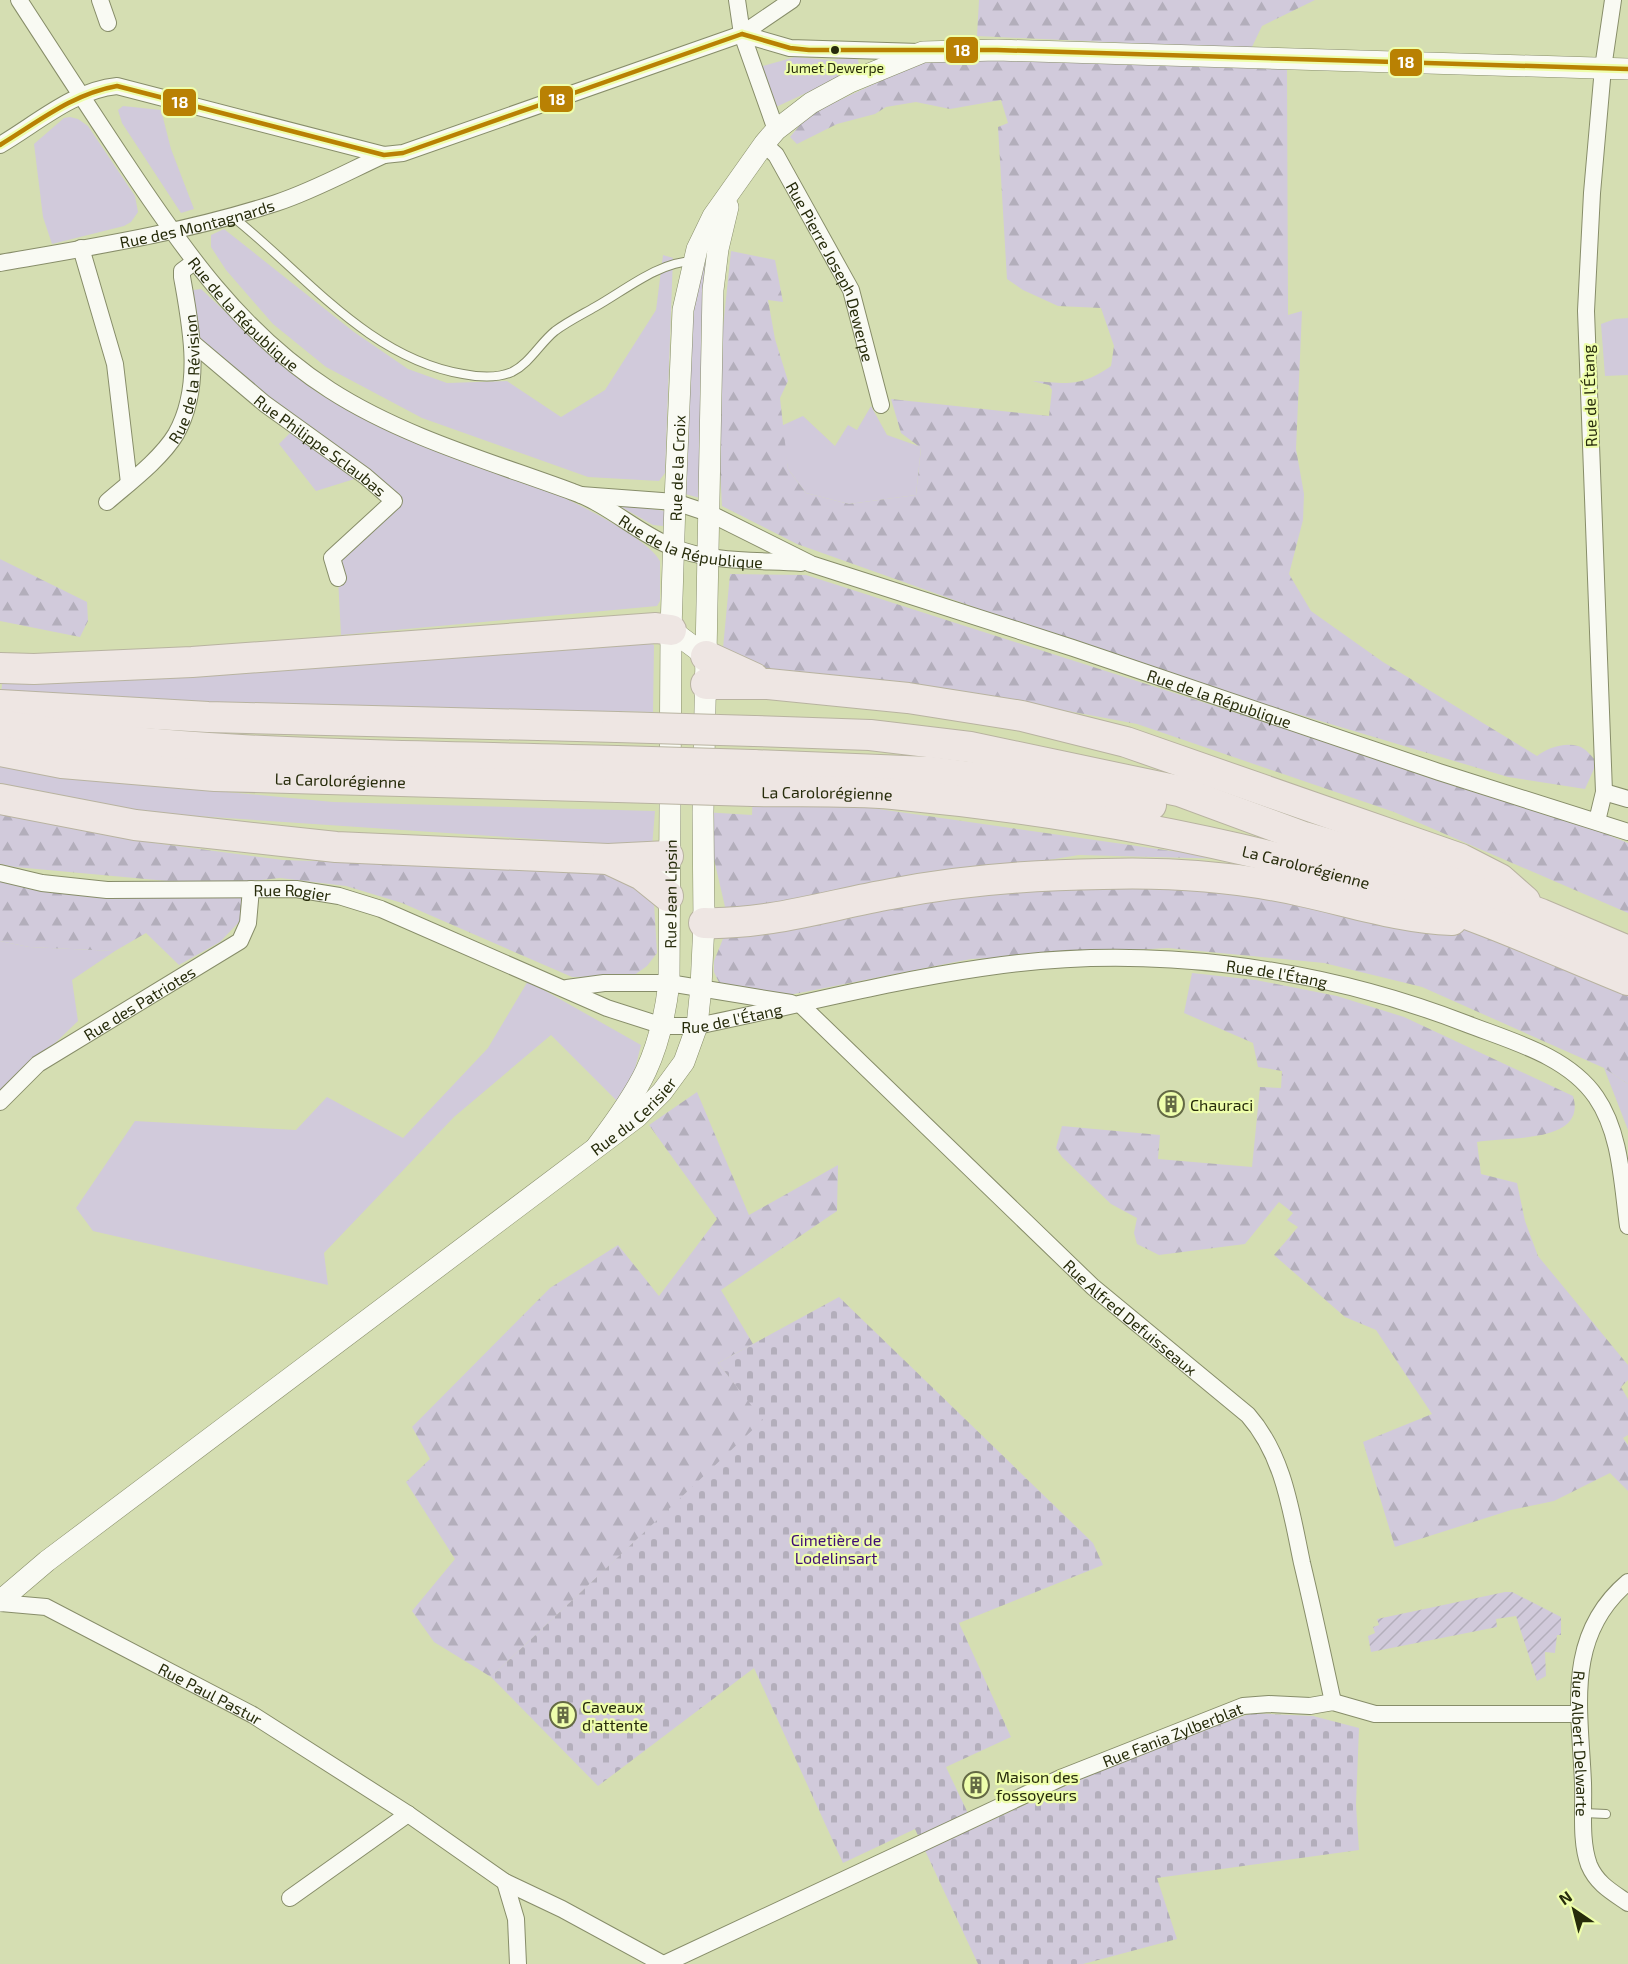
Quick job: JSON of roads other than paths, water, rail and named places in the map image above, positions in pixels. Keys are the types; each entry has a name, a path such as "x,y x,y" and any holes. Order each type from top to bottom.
{"highway":[{"path":"0,668 34,669 192,662 656,628 671,630"},
{"path":"706,670 724,666 768,684 908,698 1022,716 1126,742 1461,859 1500,879 1541,914"},
{"name":"La Carolorégienne","path":"0,705 208,717 754,730 870,735 970,747 1179,792 1304,837 1413,869 1541,914 1628,951"},
{"name":"La Carolorégienne","path":"0,725 44,732 220,749 618,774 753,778 930,772 1168,808 1304,837"},
{"name":"La Carolorégienne","path":"0,751 62,763 215,776 618,774"},
{"name":"La Carolorégienne","path":"753,778 1038,811 1171,835 1298,863 1406,893 1485,921 1628,980"},
{"path":"0,799 135,825 336,847 608,859 668,856"},
{"path":"608,859 642,875 668,896"},
{"path":"704,923 761,920 894,893 1014,877 1106,873 1207,878 1299,890 1418,919 1485,921"}],"street":[{"name":"Rue de la République","path":"19,0 170,230 194,262 225,300 254,329 331,390 387,421 581,495 649,536 674,548 710,556 811,564"},
{"path":"100,0 108,23"},
{"name":"Rue Pierre Joseph Dewerpe","path":"737,0 742,34 776,155 851,291 881,405"},
{"path":"0,145 81,96 103,87 126,87 384,155 424,147 742,34 792,0"},
{"name":"Rue de l'Étang","path":"1597,821 1604,792 1586,311 1592,193 1613,0"},
{"name":"Rue de la Croix","path":"742,34 790,48 923,52 997,50 1628,69"},
{"name":"Rue de la Croix","path":"670,761 671,630 683,309 694,261 713,216 770,137 811,103 850,82 923,52"},
{"name":"Rue des Montagnards","path":"0,263 170,230 230,215 292,197 384,155"},
{"name":"Rue de la Croix","path":"703,812 711,514 713,290 718,249 734,186"},
{"path":"81,248 115,364 129,483"},
{"name":"Rue de la Révision","path":"107,502 129,483 176,434 188,401 194,344 182,271 194,262"},
{"name":"Rue Philippe Sclaubas","path":"194,344 265,404 364,476 394,501 332,558 338,578"},
{"name":"Rue de la République","path":"581,495 675,502 711,514 811,564 1084,651 1439,772 1628,832"},
{"path":"670,701 706,670 671,630"},
{"name":"Rue Jean Lipsin","path":"663,1026 669,983 670,761"},
{"path":"1604,792 1628,799"},
{"path":"668,856 688,841 703,812"},
{"path":"697,1026 704,923 703,812"},
{"name":"Rue Rogier","path":"0,873 42,883 106,890 296,889 339,896 381,909 567,988 607,1008 663,1026"},
{"name":"Rue des Patriotes","path":"0,1102 38,1064 240,942 248,923 251,890"},
{"path":"668,896 704,923"},
{"name":"Rue de l'Étang","path":"663,1026 697,1026 982,967 1094,958 1200,962 1322,979 1432,1010 1539,1052 1573,1074 1595,1095 1610,1123 1628,1226"},
{"path":"567,988 604,983 669,983"},
{"name":"Rue de l'Étang","path":"669,983 801,1005"},
{"name":"Rue Alfred Defuisseaux","path":"801,1005 1077,1271 1248,1415 1260,1428 1269,1443 1284,1482 1333,1702"},
{"name":"Rue du Cerisier","path":"597,1146 631,1102 651,1063 663,1026"},
{"name":"Rue du Cerisier","path":"597,1146 637,1117 662,1092 684,1062 697,1026"},
{"path":"0,1602 47,1561 597,1146"},
{"name":"Rue Albert Delwarte","path":"1628,1582 1602,1609 1589,1634 1582,1666 1577,1714 1589,1864 1603,1886 1628,1903"},
{"name":"Rue Paul Pastur","path":"0,1602 46,1607 55,1611 254,1715 408,1815 505,1882 664,1964"},
{"name":"Rue Fania Zylberblat","path":"664,1964 1063,1777 1243,1706 1310,1706 1333,1702 1375,1714 1577,1714"},
{"path":"290,1898 408,1815"},
{"path":"505,1882 516,1919 518,1964"}],"lane":[{"path":"230,215 342,313 381,343 407,358 440,370 481,377 512,372 554,332 572,320 670,264 694,261"},
{"path":"1584,1813 1606,1814"}],"place":[{"name":"Jumet Dewerpe","path":"835,50"},
{"name":"Chauraci","path":"1171,1104"},
{"name":"Caveaux d'attente","path":"563,1715"},
{"name":"Maison des fossoyeurs","path":"976,1785"}],"park label":[{"name":"Cimetière de Lodelinsart","path":"836,1548"}]}
